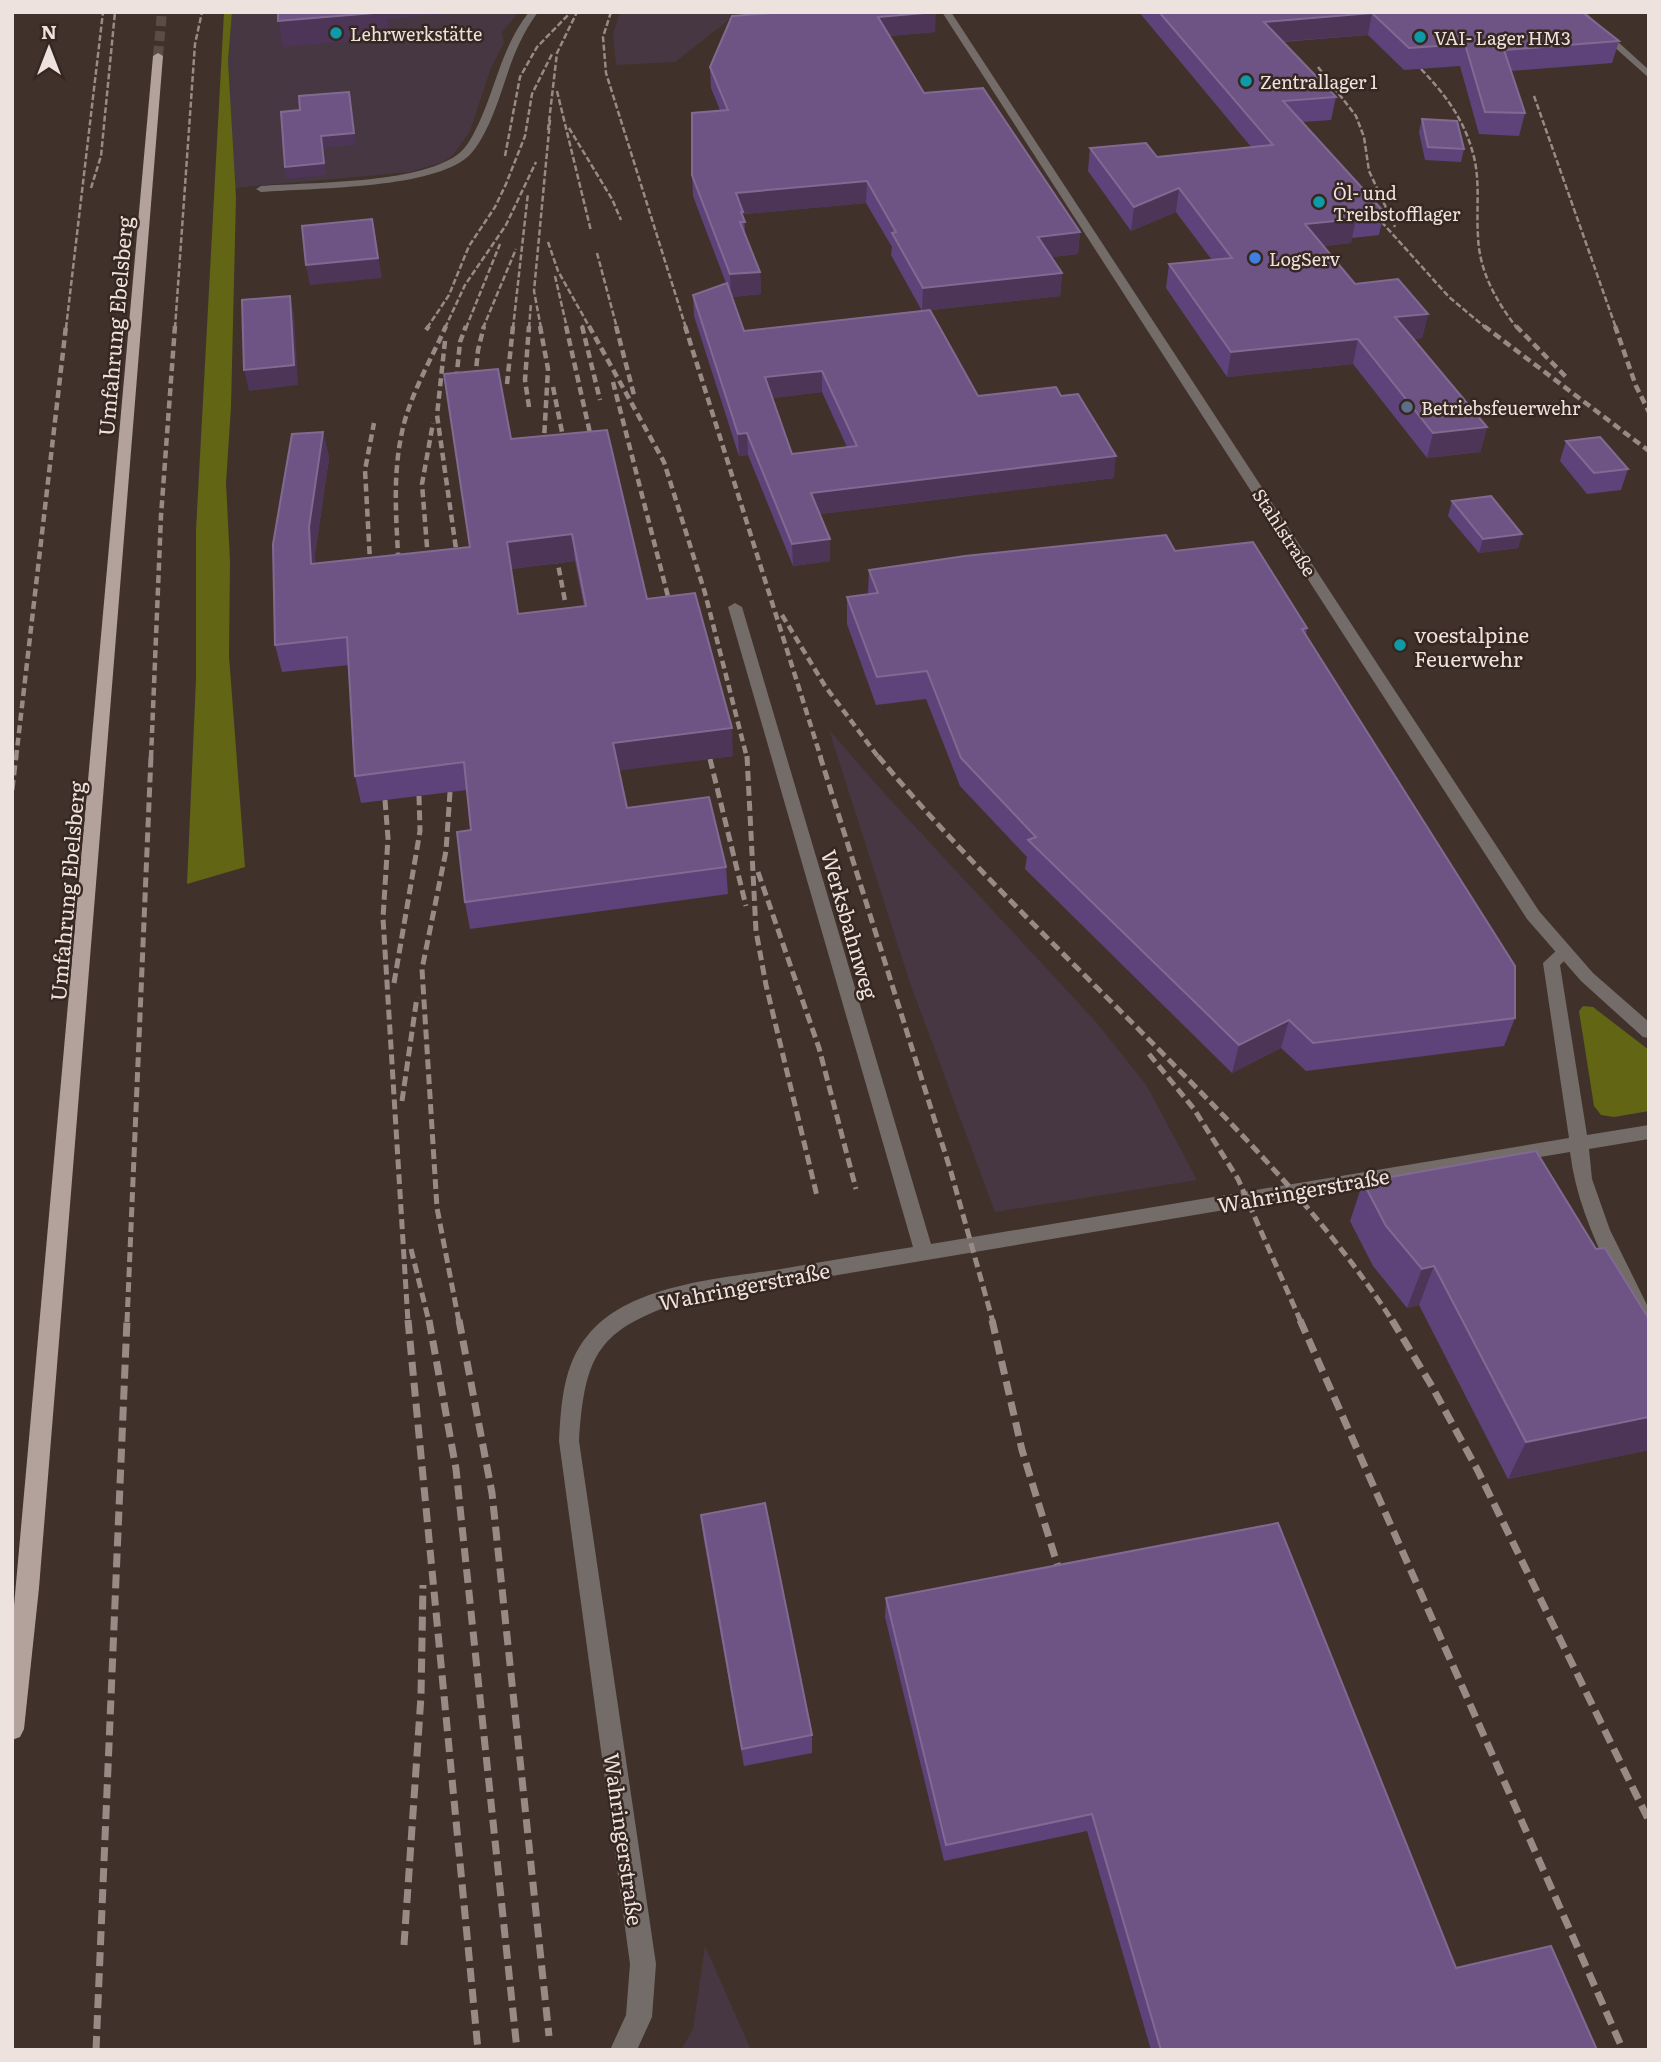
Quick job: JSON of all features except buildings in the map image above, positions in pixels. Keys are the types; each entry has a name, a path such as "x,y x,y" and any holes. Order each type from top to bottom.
{"main road":[{"name":"Umfahrung Ebelsberg","path":"12,1729 28,1588 158,56"}],"street":[{"path":"261,190 409,176 448,165 462,157 473,144 484,122 498,76 515,37 534,12"},
{"name":"Stahlstraße","path":"946,12 1522,898 1563,954 1606,996 1649,1032"},
{"path":"1579,12 1649,75"},
{"name":"Werksbahnweg","path":"735,607 924,1253"},
{"path":"1563,954 1551,963 1583,1179 1600,1230 1649,1330"},
{"name":"Wahringerstraße","path":"623,2050 639,2017 643,1964 569,1441 570,1404 579,1368 592,1341 614,1321 643,1305 683,1293 1649,1132"}],"shaded area":[{"path":"224,12 232,12 228,61 236,197 231,407 226,483 230,561 229,656 245,867 187,884 196,679 196,530"},
{"path":"232,12 519,12 502,32 504,43 491,68 470,131 453,155 443,162 410,172 235,188 228,61"},
{"path":"620,12 739,12 675,62 616,65 613,34"},
{"path":"829,730 1096,1022 1147,1086 1197,1180 995,1212 910,983"},
{"path":"1583,1006 1593,1007 1649,1050 1649,1111 1614,1117 1601,1115 1594,1106 1579,1011"},
{"path":"705,1946 751,2050 681,2050 693,2029"}],"tunnel":[{"path":"158,56 162,12"}],"railway":[{"path":"66,328 103,12"},
{"path":"91,188 101,156 115,12"},
{"path":"175,328 195,44 202,12"},
{"path":"505,156 520,77 537,47 571,12"},
{"path":"548,130 557,53 577,12"},
{"path":"611,12 603,37 606,73 686,328"},
{"path":"427,328 449,295 469,246 495,207 506,184 525,136 532,94 553,52"},
{"path":"1318,67 1356,116 1364,137 1369,171 1395,227"},
{"path":"1421,69 1452,106 1468,138 1475,161 1479,249 1485,273 1502,307 1517,328"},
{"path":"557,91 591,231"},
{"path":"1534,96 1616,328"},
{"path":"541,328 534,291 550,120"},
{"path":"569,128 612,199 621,220"},
{"path":"445,328 465,285 506,225 536,162"},
{"path":"513,328 528,193"},
{"path":"1370,209 1449,297 1486,328"},
{"path":"548,242 558,271 590,328"},
{"path":"466,328 500,244"},
{"path":"483,328 516,249"},
{"path":"597,253 617,328"},
{"path":"555,276 567,328"},
{"path":"529,328 531,303"},
{"path":"16,758 66,326"},
{"path":"151,758 161,516 175,326"},
{"path":"426,330 429,326"},
{"path":"399,573 396,488 401,437 414,394 446,326"},
{"path":"455,392 460,342 466,326"},
{"path":"474,391 478,350 484,326"},
{"path":"507,384 513,326"},
{"path":"529,326 525,380 529,407"},
{"path":"540,326 548,369 543,457"},
{"path":"566,326 594,451"},
{"path":"582,326 600,400"},
{"path":"589,326 664,462 705,593 747,758"},
{"path":"616,326 634,395"},
{"path":"685,326 821,758"},
{"path":"1484,326 1649,451"},
{"path":"1516,326 1568,379"},
{"path":"1615,326 1636,386 1649,412"},
{"path":"445,341 437,415 458,563"},
{"path":"613,382 673,616"},
{"path":"553,387 566,452"},
{"path":"371,579 365,470 374,423"},
{"path":"429,572 422,484 433,423"},
{"path":"554,543 565,601"},
{"path":"782,615 825,686 879,758"},
{"path":"12,790 16,756"},
{"path":"127,1322 151,756"},
{"path":"747,756 756,931 766,985 817,1196"},
{"path":"820,756 951,1172 993,1322"},
{"path":"878,756 985,875 1262,1156 1318,1220 1393,1322"},
{"path":"710,759 746,906"},
{"path":"450,792 446,851 422,969 437,1208 459,1322"},
{"path":"394,983 420,831 419,796"},
{"path":"385,800 388,838 383,918 408,1322"},
{"path":"758,872 819,1048 856,1189"},
{"path":"402,1101 417,997"},
{"path":"1149,1054 1194,1109 1238,1179 1301,1322"},
{"path":"411,1249 429,1322"},
{"path":"96,2050 127,1320"},
{"path":"408,1320 478,2050"},
{"path":"429,1320 456,1469 517,2050"},
{"path":"459,1320 492,1493 549,2036"},
{"path":"992,1320 1022,1450 1063,1583"},
{"path":"1300,1320 1623,2050"},
{"path":"1392,1320 1477,1469 1649,1821"},
{"path":"404,1945 421,1696 423,1585"}],"place":[{"name":"Lehrwerkstätte","path":"336,33"},
{"name":"VAI- Lager HM3","path":"1420,37"},
{"name":"Zentrallager 1","path":"1246,81"},
{"name":"Öl- und Treibstofflager","path":"1319,202"},
{"name":"LogServ","path":"1255,258"},
{"name":"Betriebsfeuerwehr","path":"1407,407"},
{"name":"voestalpine Feuerwehr","path":"1400,645"}]}
